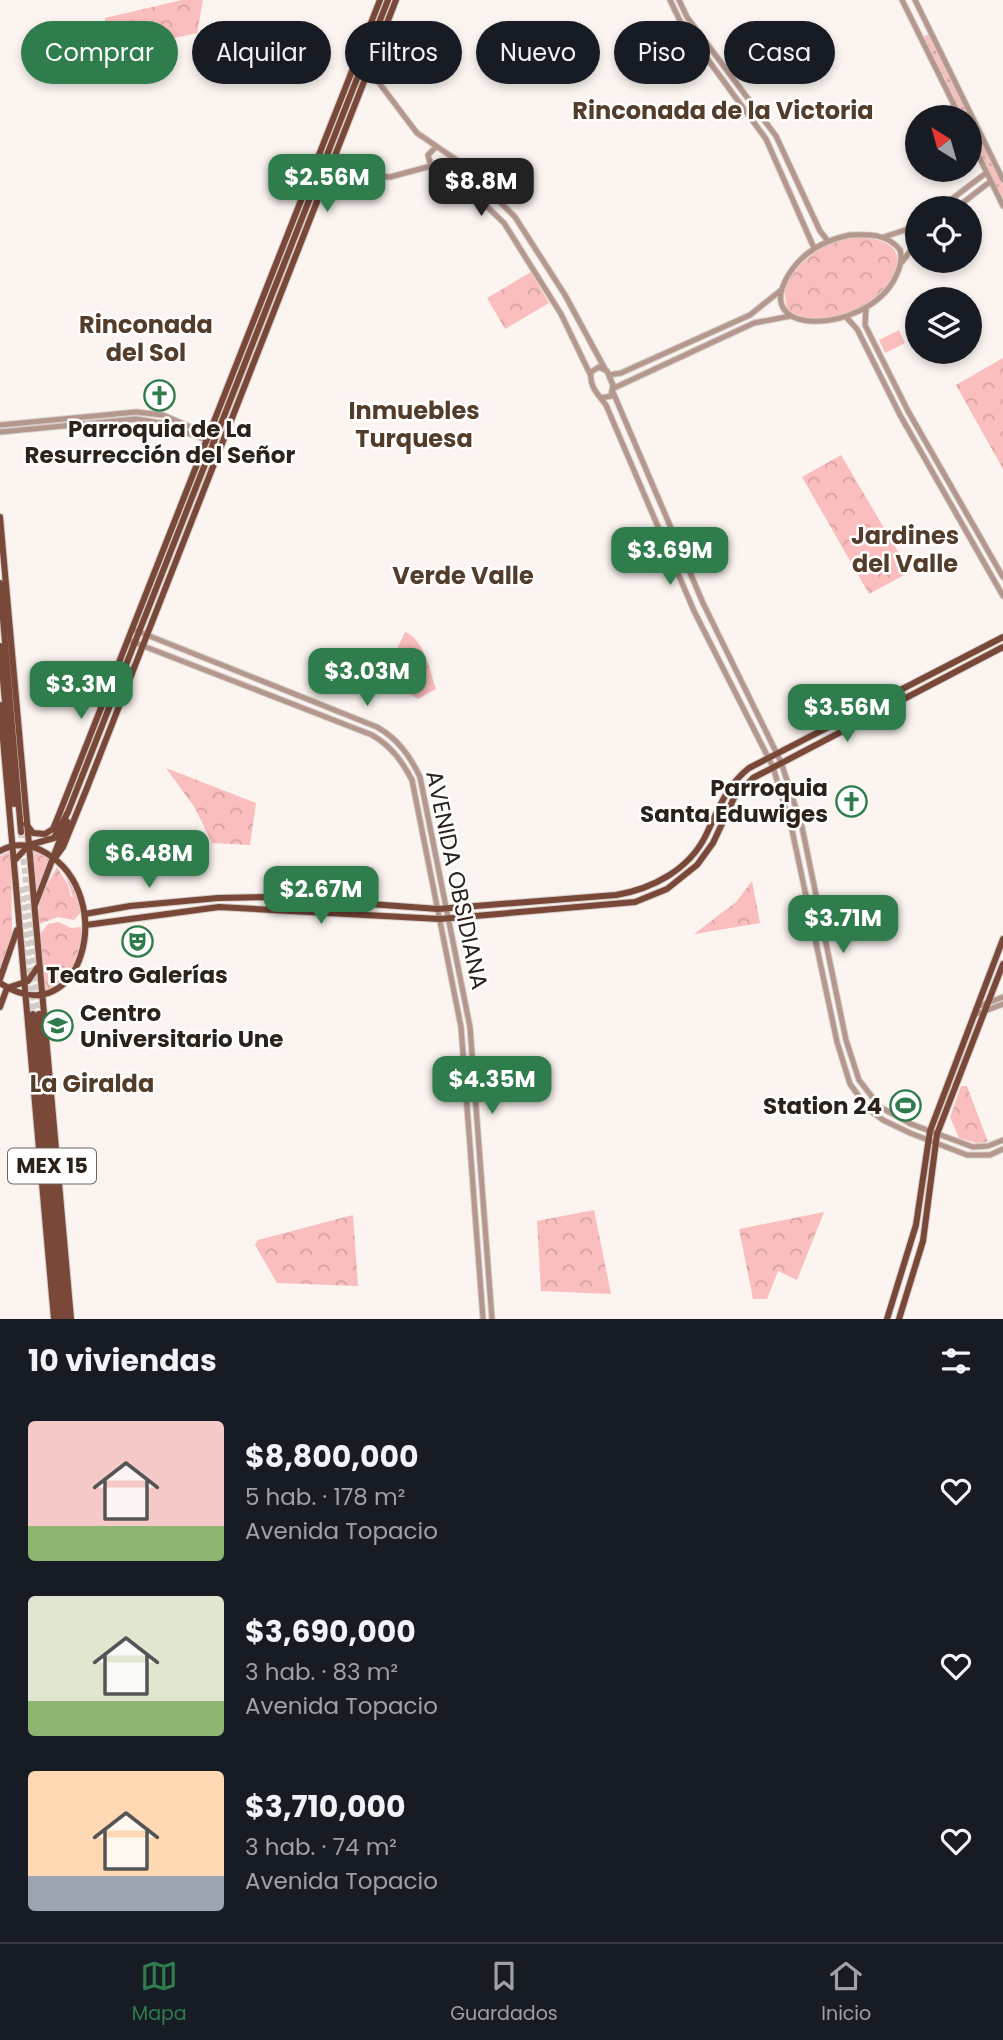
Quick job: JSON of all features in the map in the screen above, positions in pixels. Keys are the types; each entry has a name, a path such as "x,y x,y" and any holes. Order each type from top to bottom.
{"main road":[{"path":"372,21 380,0"},
{"path":"380,21 388,0"},
{"path":"388,21 396,0"},
{"path":"0,583 26,824 33,833 46,834 53,829 64,812 93,754 231,402 348,84"},
{"path":"0,851 12,846 51,840 59,831 76,771 207,438 354,84"},
{"path":"55,858 63,847 144,646 363,84"},
{"path":"231,402 233,418"},
{"path":"0,517 19,834"},
{"path":"182,526 192,522"},
{"path":"88,914 160,903 241,897 438,909 616,895 656,883 678,869 696,852 732,783 749,768 1003,637"},
{"path":"0,646 19,834"},
{"path":"90,925 219,907 440,919 617,905 659,894 697,865 713,843 739,792 753,778 1003,647"},
{"path":"114,699 127,688"},
{"path":"0,705 19,834 29,845 55,858 77,885 88,914 90,925 78,966 64,983 41,995 25,995 7,988 0,981 18,925"},
{"path":"87,788 93,754"},
{"path":"76,771 81,782"},
{"path":"33,911 55,858 64,812"},
{"path":"26,824 12,846 18,925 25,995 35,1012 66,1272 68,1319"},
{"path":"14,861 29,845"},
{"path":"29,845 41,995 35,1012 43,1206 54,1319"},
{"path":"899,1319 923,1241 935,1143 933,1132 1003,939"},
{"path":"887,1319 918,1218 927,1140 933,1132 1003,964"},
{"path":"7,988 24,984 33,977 38,967"},
{"path":"0,1007 7,988"},
{"name":"MEX 15","path":"35,1012 60,1319"},
{"name":"MEX 15","path":"35,1012 68,1319"},
{"path":"43,1206 47,1171"},
{"path":"59,1244 66,1272"}],"street":[{"path":"670,0 681,23 766,139 814,248"},
{"path":"679,0 687,17 776,136 828,241"},
{"path":"902,0 954,105"},
{"path":"915,0 1003,180"},
{"path":"380,84 417,133 478,180 515,217 565,295 609,375 703,603 781,762 802,827 854,1068 866,1091 880,1107 973,1147 988,1146 1003,1140"},
{"path":"431,166 428,155 436,147"},
{"path":"982,164 1003,206"},
{"path":"314,177 356,174 390,177 431,166 454,175 505,223 558,308 590,374 591,384 601,398 694,611 772,767 792,830 836,1042 850,1084 863,1103 883,1120 927,1140 974,1156 1003,1149"},
{"path":"956,196 986,173"},
{"path":"469,188 476,186 478,180"},
{"path":"972,196 991,181"},
{"path":"609,375 621,373 750,315 782,289 794,268 814,248 828,241 857,235 884,237 905,230"},
{"path":"884,237 900,250 901,265"},
{"path":"601,398 608,398 613,390 754,323 792,316 817,321 847,318 866,309 885,293 905,259"},
{"path":"782,289 782,306 792,316"},
{"path":"866,309 865,325 908,411 1003,577"},
{"path":"847,318 857,329 900,415 1003,596"},
{"path":"590,374 596,367 605,369"},
{"path":"0,425 136,412 163,415 207,438"},
{"path":"0,432 136,419 162,423 223,444"},
{"name":"AVENIDA OBSIDIANA","path":"132,629 388,733 407,753 420,777 449,918 475,1068 492,1319"},
{"name":"AVENIDA OBSIDIANA","path":"128,640 362,731 392,749 412,780 461,1027 483,1319"},
{"path":"977,1007 1003,997"},
{"path":"974,1015 1003,1004"}],"green space":[{"path":"182,0 203,0 199,21 192,21 192,34 178,37 178,21 105,21 105,18"},
{"path":"929,34 964,105 956,105 923,37"},
{"path":"982,142 1003,185 1003,200 982,157"},
{"path":"849,238 881,241 896,253 896,270 884,288 865,305 840,316 813,319 787,309 784,290 795,271 819,250"},
{"path":"531,272 549,303 505,329 487,298"},
{"path":"899,330 905,343 885,353 879,340"},
{"path":"1003,358 1003,469 956,385"},
{"path":"841,455 910,572 869,594 802,477"},
{"path":"405,632 422,648 436,689 418,699 384,677"},
{"path":"166,768 256,803 250,845 212,843 195,808"},
{"path":"31,849 51,860 35,894"},
{"path":"11,851 12,934 0,971 0,856"},
{"path":"57,867 68,885 71,897 73,897 63,869 78,894 81,912 74,920 58,917 39,924 40,901"},
{"path":"752,881 760,923 694,934 736,902"},
{"path":"59,922 71,928 81,927 80,946 68,974 54,987 45,991 40,934 48,924"},
{"path":"961,1086 967,1086 988,1142 976,1143 959,1138 950,1117"},
{"path":"594,1210 611,1294 541,1291 537,1221"},
{"path":"824,1212 797,1280 778,1271 767,1299 753,1299 739,1229"},
{"path":"353,1215 358,1286 277,1283 255,1245 258,1240"}],"tunnel":[{"path":"21,832 39,1014"},
{"path":"22,887 33,1014"}],"place":[{"name":"Parroquia de La Resurrección del Señor","path":"160,395"},
{"name":"Parroquia Santa Eduwiges","path":"851,801"},
{"name":"Teatro Galerías","path":"137,941"},
{"name":"Centro Universitario Une","path":"57,1026"},
{"name":"Station 24","path":"905,1106"}],"district":[{"name":"Rinconada de la Victoria","path":"723,111"},
{"name":"Rinconada del Sol","path":"146,339"},
{"name":"Inmuebles Turquesa","path":"414,425"},
{"name":"Jardines del Valle","path":"905,550"},
{"name":"Verde Valle","path":"463,576"},
{"name":"La Giralda","path":"92,1084"}]}
